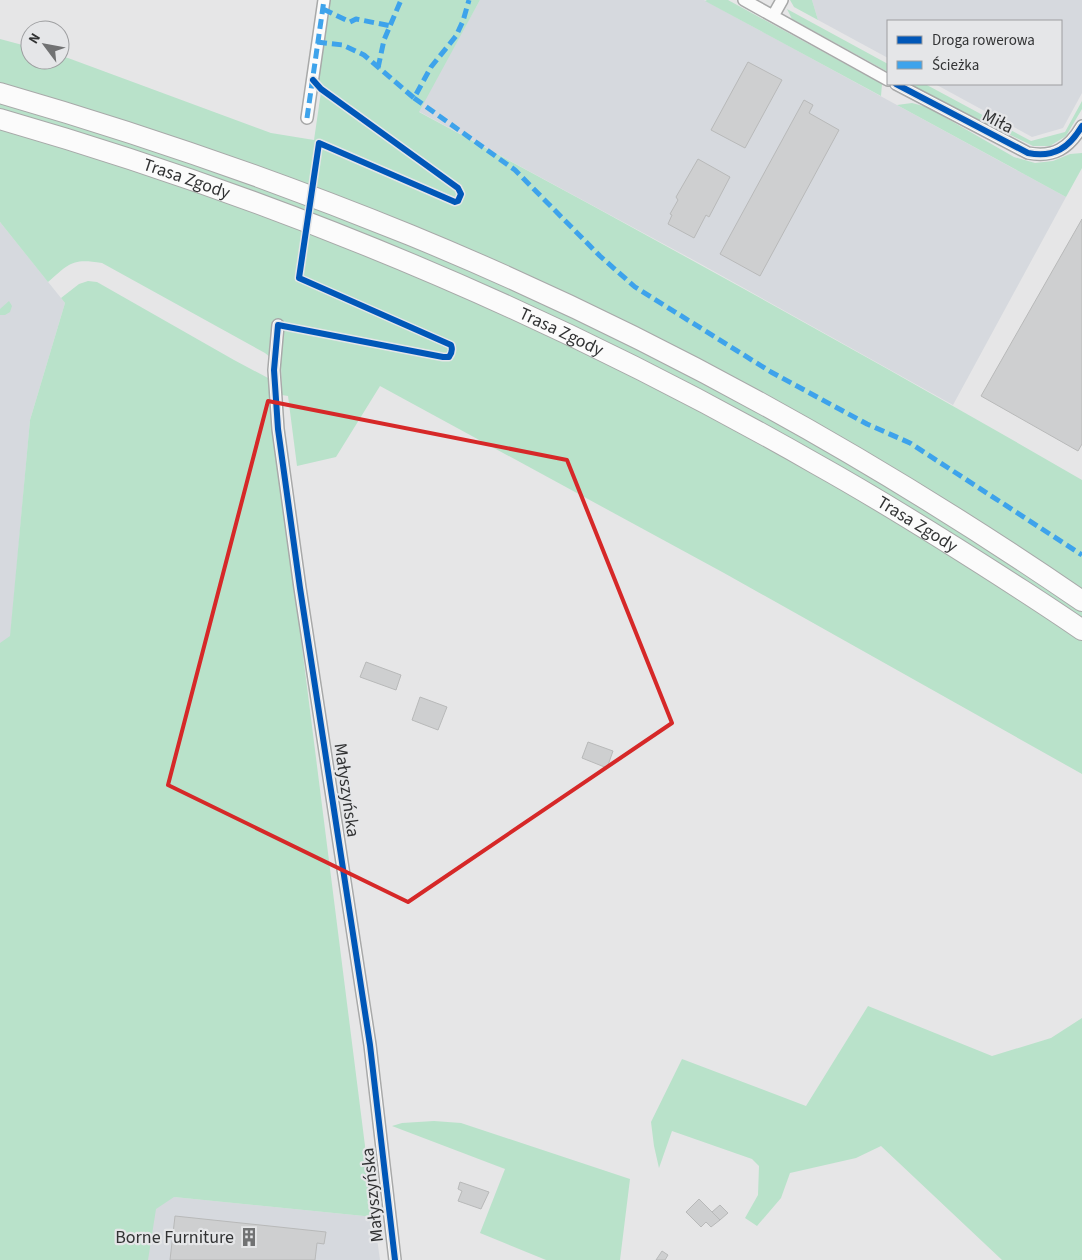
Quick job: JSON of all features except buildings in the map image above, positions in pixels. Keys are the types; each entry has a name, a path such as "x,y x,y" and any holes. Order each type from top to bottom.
{"highway":[{"name":"Trasa Zgody","path":"0,93 184,152 331,204 411,236 560,301 674,358 798,424 890,477 979,532 1082,601"},
{"name":"Trasa Zgody","path":"0,119 174,175 323,228 401,259 550,325 670,384 763,433 876,498 966,553 1082,630"}],"street":[{"path":"307,118 324,0"},
{"path":"744,0 887,79"},
{"path":"773,16 782,0"},
{"name":"Miła","path":"898,85 1028,153 1044,154 1060,150 1073,140 1082,126"},
{"name":"Małyszyńska","path":"278,325 274,370 278,429 300,588 370,1045 395,1260"}],"highlighted area":[{"path":"268,401 567,460 672,723 408,902 168,785"}],"shaded area":[{"path":"480,0 704,0 1066,197 953,405 699,263 418,111"},
{"path":"812,0 1082,0 1082,93 1063,128 1032,137 937,85 1062,85 1062,20 887,20 887,57 818,20"},
{"path":"0,222 65,303 30,420 0,753"},
{"name":"Borne Furniture","path":"6,1180 374,1217 380,1260 0,1260"}],"green space":[{"path":"329,0 480,0 419,112 752,293 1082,480 1082,774 724,573 380,386 336,457 297,466 288,396 282,395 281,366 265,353 102,263 84,261 72,264 48,282 0,222 0,39 20,44 20,70 70,70 70,59 271,133 314,140 322,85 318,81"},
{"path":"728,0 882,84 881,96 705,1"},
{"path":"790,0 812,0 818,20 794,7"},
{"path":"787,9 887,63 887,71 792,19"},
{"path":"911,85 927,85 1031,141 1065,132 1082,101 1082,109 1066,136 1050,146 1033,146"},
{"path":"912,103 927,107 1014,157 1035,163 1053,161 1070,154 1082,153 1082,168 1066,197 897,105"},
{"path":"88,281 97,282 268,378 374,1217 174,1197 156,1209 148,1260 0,1260 0,643 10,636 30,420 65,303 61,298 79,284"},
{"path":"9,301 12,306 10,312 0,315 0,309"},
{"path":"868,1006 992,1056 1051,1038 1082,1018 1082,1260 1002,1260 881,1146 856,1158 790,1173 781,1198 757,1226 745,1218 758,1195 759,1166 752,1159 672,1131 659,1168 651,1122 682,1059 806,1106"},
{"path":"434,1121 461,1123 630,1179 620,1260 546,1260 480,1233 505,1169 392,1126 402,1123"}],"marked path":[{"path":"307,118 324,0"},
{"path":"378,68 384,40 401,0"},
{"path":"317,42 343,45 364,55 414,98 431,67 456,36 469,0"},
{"path":"323,9 350,22 356,19 391,26"},
{"path":"414,98 515,170 600,256 635,287 771,372 867,424 910,443 1082,555"}],"cycle path":[{"path":"313,80 321,89 458,188 461,194 458,201 455,202 319,143 299,278 451,345 452,351 449,357 443,357 278,325 274,370 278,429 300,588 370,1045 395,1260"},
{"path":"898,85 1028,153 1046,154 1060,150 1072,140 1082,126"}],"place":[{"name":"Borne Furniture","path":"249,1237"}]}
